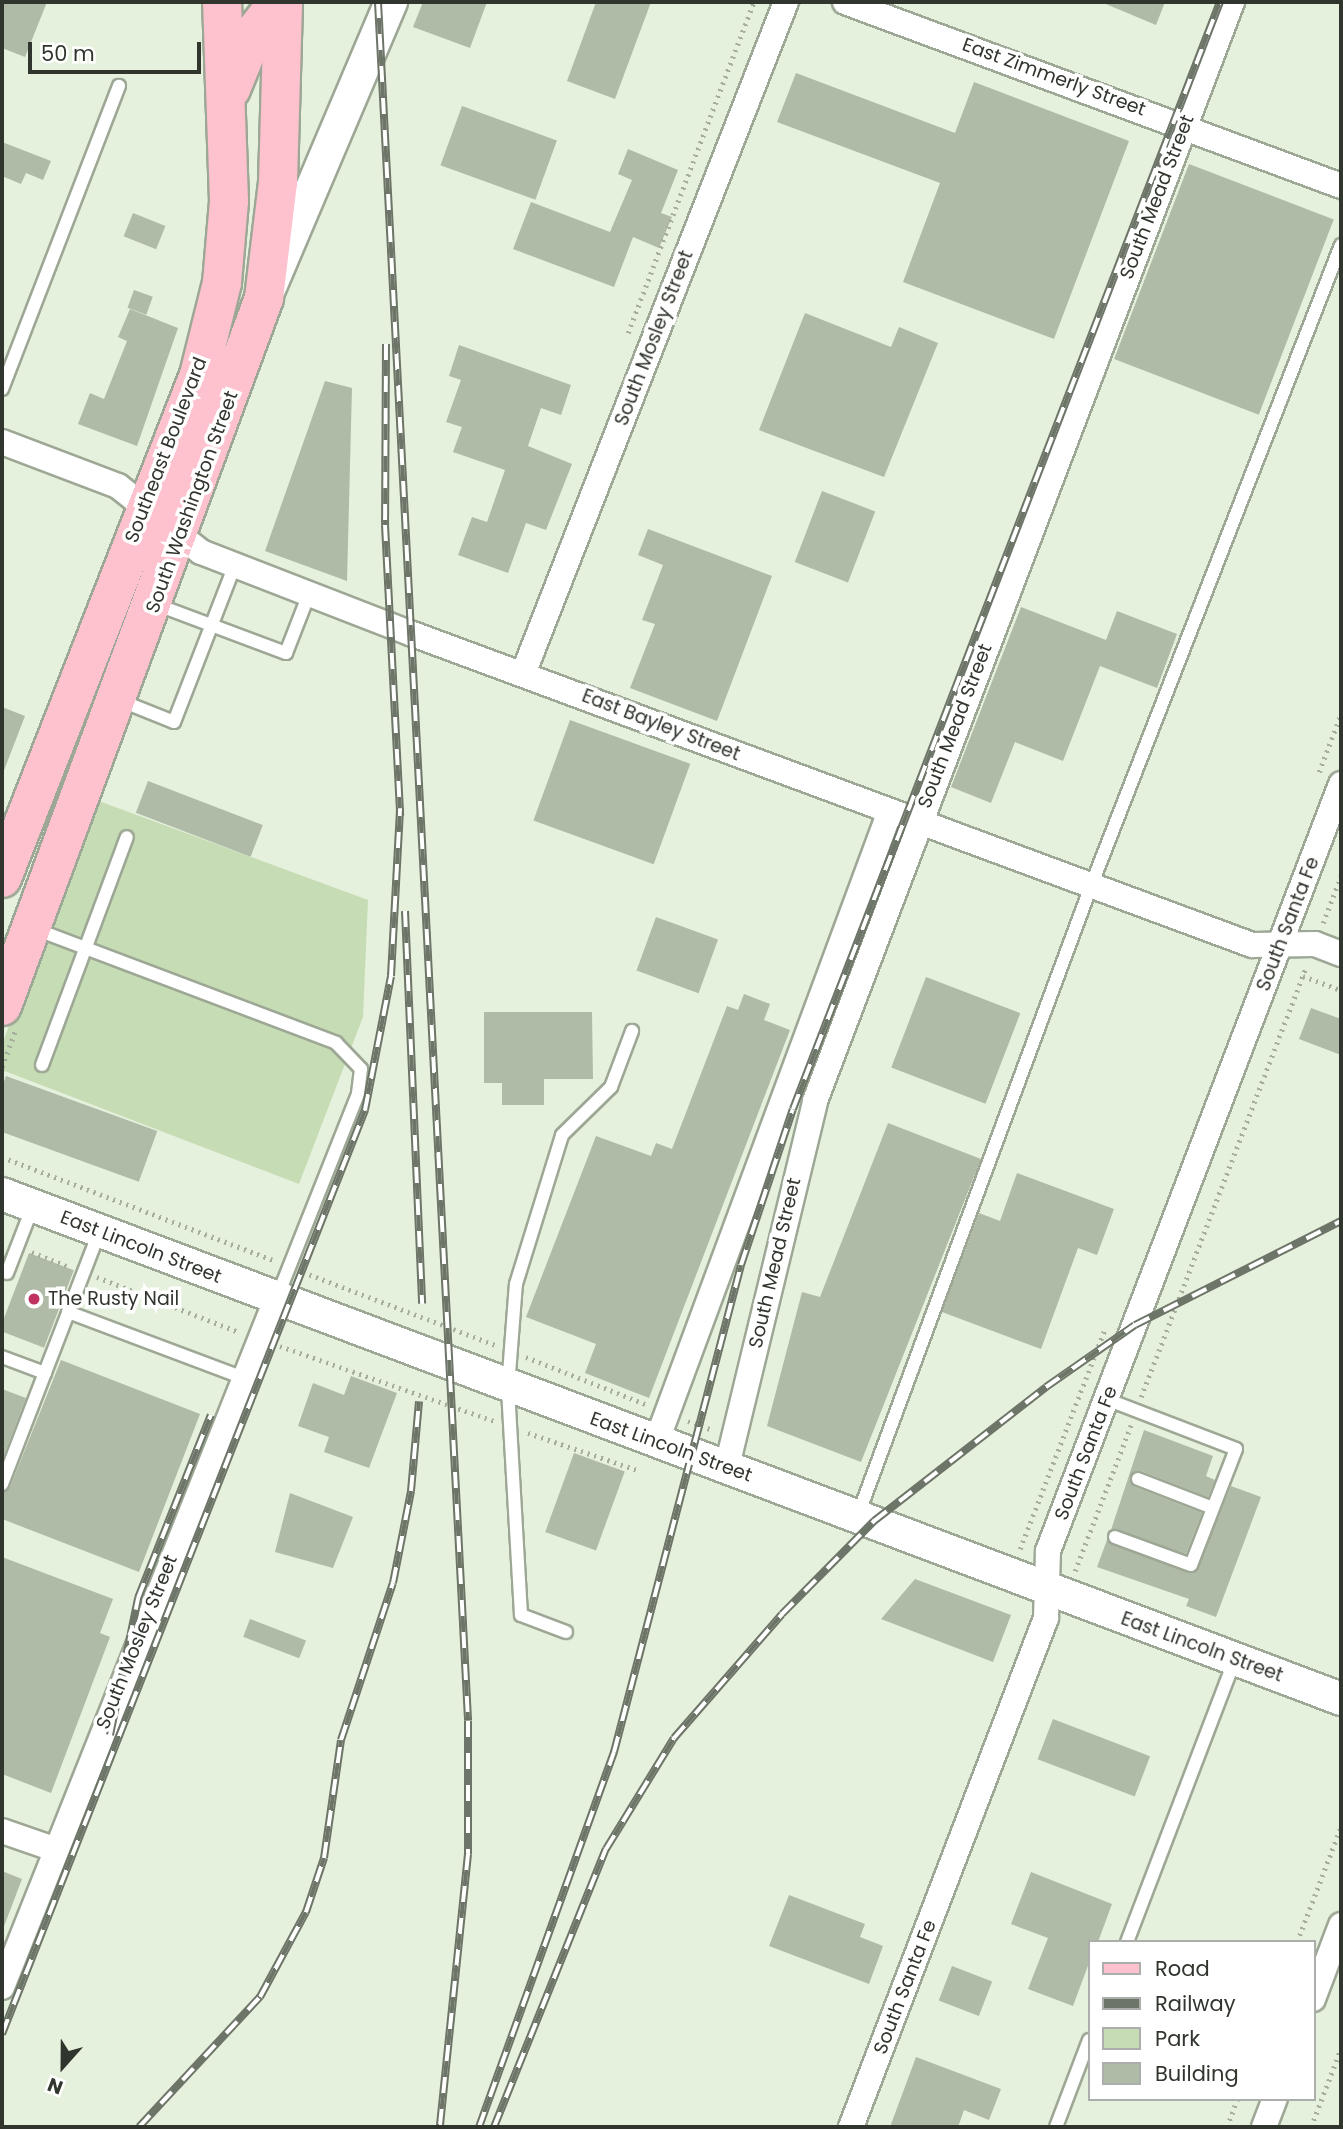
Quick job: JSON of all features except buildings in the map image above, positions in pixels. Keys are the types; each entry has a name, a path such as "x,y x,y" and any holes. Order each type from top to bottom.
{"main road":[{"name":"Southeast Boulevard","path":"2,878 145,505 199,375 222,284 229,201 222,2"},
{"path":"226,103 241,59 278,2"},
{"path":"264,298 278,183 283,2"},
{"name":"South Washington Street","path":"2,1006 182,533 264,298"}],"street":[{"name":"South Washington Street","path":"264,298 391,2"},
{"name":"South Mosley Street","path":"523,674 786,2"},
{"name":"East Zimmerly Street","path":"845,2 1185,125 1341,186"},
{"name":"South Mead Street","path":"727,1466 816,1101 919,822 1233,2"},
{"name":"East Bayley Street","path":"2,442 118,486 182,533 201,552 309,594 1252,945 1284,934 1320,933 1341,954"},
{"name":"South Santa Fe","path":"851,2127 1046,1618 1048,1551 1341,784"},
{"name":"South Mead Street","path":"656,1443 890,811"},
{"name":"East Lincoln Street","path":"2,1194 276,1300 656,1443 727,1466 1341,1699"},
{"name":"South Mosley Street","path":"2,1987 54,1849 276,1300"},
{"path":"2,1831 54,1849"},
{"path":"1315,1994 1341,1925"},
{"path":"1264,2127 1274,2101"}],"lane":[{"path":"2,389 119,86"},
{"path":"858,1516 1091,886 1341,245"},
{"path":"118,700 174,722 235,565"},
{"path":"155,604 286,653 309,594"},
{"path":"42,1065 127,837"},
{"path":"32,928 336,1043 361,1069 358,1094 276,1300"},
{"path":"566,1632 521,1615 509,1387 516,1284 562,1135 611,1087 632,1031"},
{"path":"7,1273 33,1206"},
{"path":"2,1484 99,1232"},
{"path":"68,1312 244,1378"},
{"path":"2,1357 45,1373"},
{"path":"1107,1399 1236,1449 1191,1565 1115,1536"},
{"path":"1138,1479 1213,1507"},
{"path":"1128,1940 1235,1659"},
{"path":"1056,2127 1088,2043"}],"path":[{"path":"627,337 754,2"},
{"path":"1075,1571 1341,876"},
{"path":"1284,934 1320,933 1332,925"},
{"path":"1303,976 1341,990"},
{"path":"18,1247 260,1339 637,1470"},
{"path":"1298,1940 1341,1826"},
{"path":"1311,2127 1341,2048"},
{"path":"1227,2127 1236,2101"}],"green space":[{"path":"96,800 368,900 363,1017 299,1184 2,1070 2,1044"}],"railway":[{"path":"378,2 468,1721 468,1854 440,2127"},
{"path":"479,2127 614,1752 741,1265 793,1109 1220,2"},
{"path":"386,344 385,525 400,816"},
{"path":"2,2034 365,1110 391,976 400,808"},
{"path":"405,911 422,1304"},
{"path":"494,2127 606,1849 674,1738 782,1614 874,1521 1046,1387 1135,1325 1341,1221"},
{"path":"139,2127 260,1997 306,1912 324,1858 341,1740 393,1583 411,1491 419,1401"},
{"path":"110,1735 138,1598 211,1415"}],"place":[{"name":"The Rusty Nail","path":"34,1299"}]}
